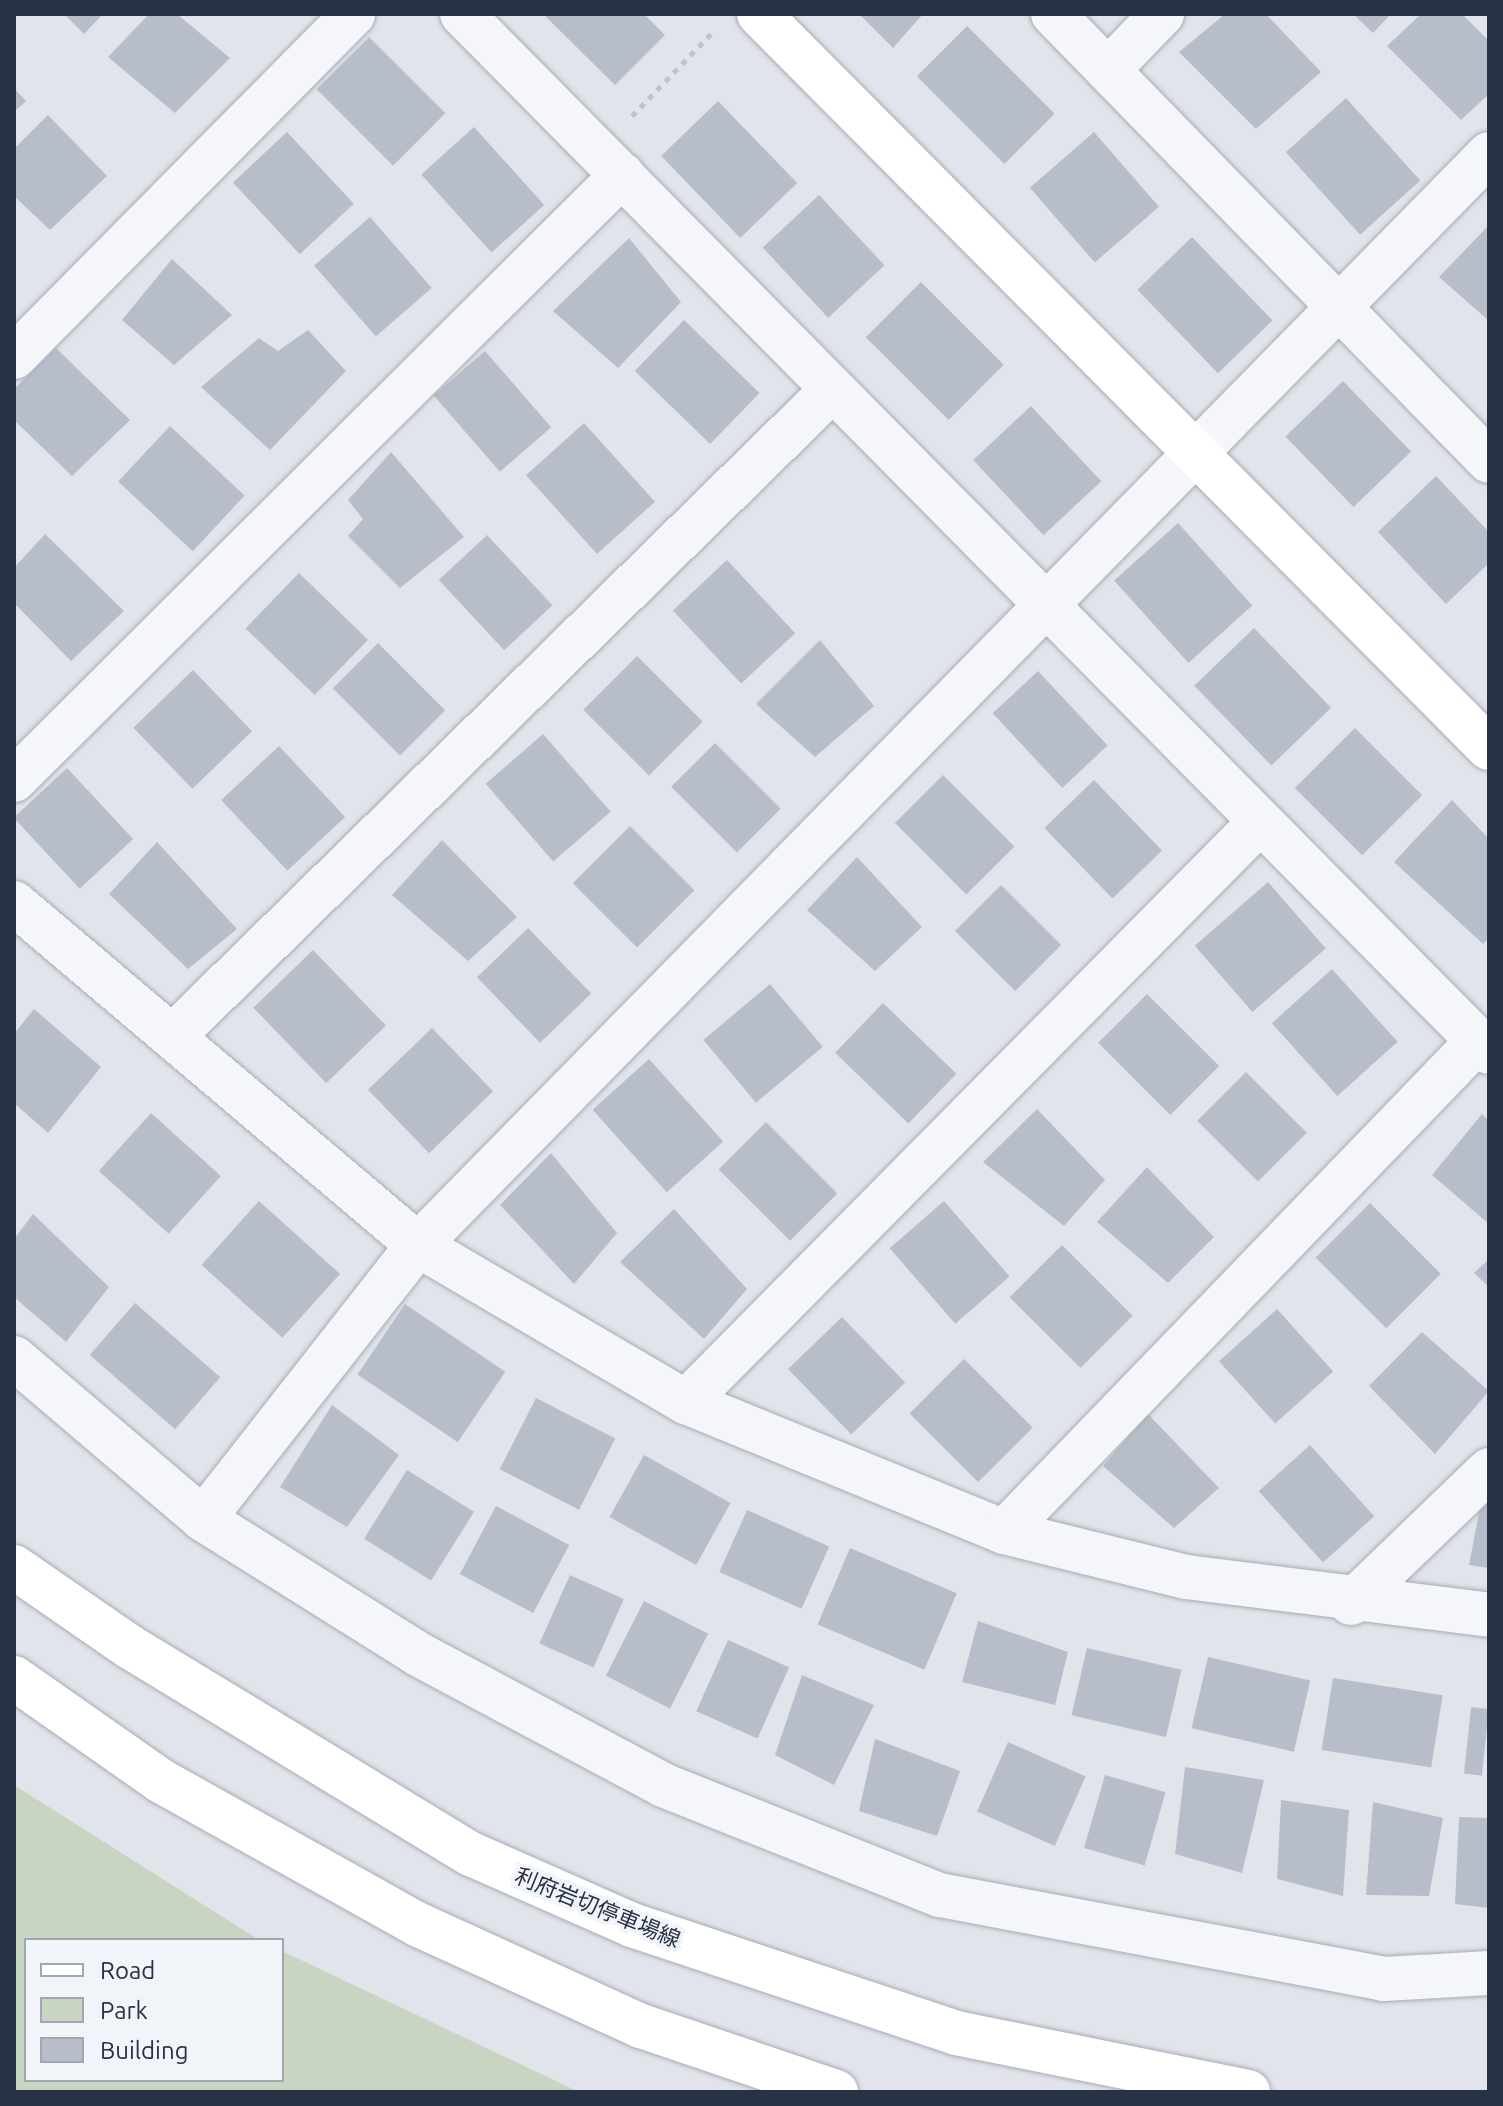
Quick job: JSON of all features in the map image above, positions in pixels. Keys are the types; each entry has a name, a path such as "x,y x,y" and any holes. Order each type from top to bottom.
{"main road":[{"path":"739,20 1194,452 1489,748"},
{"name":"利府岩切停車場線","path":"14,1567 130,1647 458,1847 632,1925 956,2033 1248,2092"},
{"path":"14,1678 161,1781 419,1925 641,2026 836,2092"}],"street":[{"path":"14,357 353,14"},
{"path":"462,14 1484,1046 1004,1532"},
{"path":"1053,14 1489,461"},
{"path":"1108,70 1162,14"},
{"path":"203,1519 418,1245 1337,305 1489,154"},
{"path":"14,780 610,163"},
{"path":"173,1036 833,389"},
{"path":"686,1402 1260,822"},
{"path":"14,903 418,1245 686,1402 1004,1532 1186,1577 1351,1603 1489,1615"},
{"path":"14,1358 203,1519 418,1654 663,1785 940,1895 1383,1979 1489,1973"},
{"path":"1351,1603 1489,1470"}],"path":[{"path":"610,163 739,20"}],"green space":[{"path":"14,1785 256,1938 24,1938 24,2082 284,2082 284,1952 579,2092 14,2092"}],"building":[{"path":"64,14 103,14 84,34"},
{"path":"149,14 177,14 230,58 175,113 108,57"},
{"path":"543,14 644,14 665,35 615,85"},
{"path":"859,14 923,14 893,48"},
{"path":"1225,14 1266,14 1321,72 1256,129 1179,52"},
{"path":"1353,14 1391,14 1373,33"},
{"path":"1421,14 1462,14 1489,41 1489,94 1461,120 1387,46"},
{"path":"967,26 1055,114 1004,164 917,76"},
{"path":"369,37 445,113 393,166 317,89"},
{"path":"14,88 26,101 14,112"},
{"path":"1346,98 1420,180 1360,235 1286,152"},
{"path":"718,101 797,183 740,238 661,156"},
{"path":"48,115 107,176 50,230 14,196 14,149"},
{"path":"474,127 544,205 491,253 421,175"},
{"path":"287,132 354,204 300,254 233,182"},
{"path":"1094,132 1159,207 1095,262 1030,188"},
{"path":"819,195 884,265 828,318 763,248"},
{"path":"370,217 432,288 376,336 314,266"},
{"path":"1489,225 1489,321 1439,277"},
{"path":"1192,237 1273,320 1218,373 1137,290"},
{"path":"629,238 681,302 618,368 553,311"},
{"path":"172,259 232,315 174,365 122,320"},
{"path":"921,282 1004,365 949,420 866,337"},
{"path":"684,320 760,393 710,444 635,371"},
{"path":"308,330 346,371 270,450 201,387 259,338 278,351"},
{"path":"56,348 130,420 72,476 14,420 14,389"},
{"path":"485,351 551,427 500,472 434,396"},
{"path":"1343,381 1411,451 1354,507 1285,437"},
{"path":"1031,406 1101,481 1043,535 973,460"},
{"path":"584,423 655,502 597,554 526,475"},
{"path":"170,426 245,496 193,551 118,482"},
{"path":"391,452 464,537 400,588 348,536 363,519 348,500"},
{"path":"1436,476 1489,532 1489,563 1446,604 1378,532"},
{"path":"1178,523 1252,605 1188,663 1114,581"},
{"path":"45,534 124,611 71,661 14,603 14,568"},
{"path":"487,535 552,605 504,650 439,580"},
{"path":"727,560 795,633 741,684 673,610"},
{"path":"299,573 368,640 315,695 246,628"},
{"path":"1254,628 1331,708 1271,766 1194,686"},
{"path":"820,640 874,706 815,757 756,704"},
{"path":"378,643 445,710 400,755 333,688"},
{"path":"637,656 703,722 649,776 583,710"},
{"path":"193,670 252,731 192,789 133,728"},
{"path":"1038,671 1108,746 1062,788 993,713"},
{"path":"1355,728 1422,795 1362,855 1295,788"},
{"path":"543,734 611,812 553,862 486,784"},
{"path":"715,743 781,809 737,853 671,787"},
{"path":"279,746 345,817 287,871 221,800"},
{"path":"67,768 133,839 80,889 14,818"},
{"path":"943,775 1014,846 966,895 895,823"},
{"path":"1094,780 1162,850 1112,898 1044,828"},
{"path":"1452,800 1489,839 1489,938 1483,944 1394,862"},
{"path":"630,826 694,890 637,948 573,883"},
{"path":"442,840 517,917 468,961 392,895"},
{"path":"157,842 237,929 188,969 109,894"},
{"path":"857,857 922,927 875,971 807,910"},
{"path":"1268,882 1326,948 1253,1012 1195,946"},
{"path":"1001,885 1061,945 1015,991 955,931"},
{"path":"528,928 591,993 540,1043 477,977"},
{"path":"313,950 386,1026 326,1083 253,1008"},
{"path":"1332,969 1398,1042 1337,1096 1272,1023"},
{"path":"770,984 823,1047 756,1103 703,1040"},
{"path":"1147,994 1219,1066 1170,1115 1098,1043"},
{"path":"883,1003 956,1074 908,1123 835,1053"},
{"path":"34,1009 101,1067 48,1133 14,1103 14,1034"},
{"path":"432,1028 493,1091 429,1153 368,1090"},
{"path":"649,1059 723,1141 667,1192 593,1110"},
{"path":"1246,1072 1307,1133 1258,1182 1197,1121"},
{"path":"1037,1109 1105,1180 1064,1226 983,1162"},
{"path":"151,1113 221,1176 169,1234 99,1171"},
{"path":"1482,1114 1489,1121 1489,1224 1432,1175"},
{"path":"766,1122 837,1193 790,1241 719,1169"},
{"path":"551,1153 617,1233 574,1284 500,1205"},
{"path":"1147,1167 1214,1237 1168,1283 1097,1222"},
{"path":"259,1201 340,1274 282,1338 201,1265"},
{"path":"944,1201 1010,1276 955,1324 890,1248"},
{"path":"1370,1203 1441,1274 1386,1328 1316,1257"},
{"path":"674,1209 747,1289 704,1339 620,1262"},
{"path":"33,1214 109,1287 66,1342 14,1297 14,1239"},
{"path":"1062,1245 1133,1316 1080,1368 1010,1297"},
{"path":"1489,1259 1489,1287 1474,1273"},
{"path":"135,1303 220,1377 175,1429 90,1355"},
{"path":"405,1304 505,1372 458,1442 357,1374"},
{"path":"1277,1309 1333,1371 1275,1424 1219,1361"},
{"path":"842,1317 905,1382 851,1435 788,1369"},
{"path":"1422,1332 1489,1391 1435,1454 1369,1386"},
{"path":"964,1359 1033,1428 978,1482 910,1413"},
{"path":"536,1398 615,1438 579,1510 500,1469"},
{"path":"332,1405 399,1455 347,1527 280,1487"},
{"path":"1148,1414 1219,1488 1174,1528 1103,1466"},
{"path":"1310,1445 1374,1516 1323,1563 1259,1491"},
{"path":"644,1455 731,1503 696,1565 610,1517"},
{"path":"407,1470 474,1512 431,1581 364,1539"},
{"path":"1481,1502 1489,1502 1489,1568 1469,1565"},
{"path":"496,1506 569,1545 533,1613 460,1574"},
{"path":"747,1510 829,1547 802,1609 719,1572"},
{"path":"850,1548 957,1593 924,1670 818,1624"},
{"path":"570,1575 624,1599 593,1668 539,1644"},
{"path":"644,1601 708,1634 670,1709 606,1676"},
{"path":"978,1621 1068,1652 1055,1705 962,1682"},
{"path":"728,1640 789,1667 757,1739 696,1711"},
{"path":"1087,1648 1182,1670 1166,1737 1071,1715"},
{"path":"1208,1657 1310,1681 1294,1752 1192,1728"},
{"path":"802,1675 874,1705 834,1785 775,1755"},
{"path":"1333,1678 1443,1695 1431,1767 1322,1750"},
{"path":"1471,1707 1489,1709 1482,1776 1464,1774"},
{"path":"875,1739 960,1771 937,1836 859,1811"},
{"path":"1008,1742 1086,1777 1055,1846 977,1811"},
{"path":"1185,1767 1264,1780 1242,1873 1175,1854"},
{"path":"1105,1775 1166,1792 1145,1865 1084,1848"},
{"path":"1281,1800 1349,1810 1343,1896 1277,1879"},
{"path":"1373,1802 1443,1818 1429,1896 1366,1895"},
{"path":"1459,1817 1489,1818 1489,1908 1455,1904"}]}
